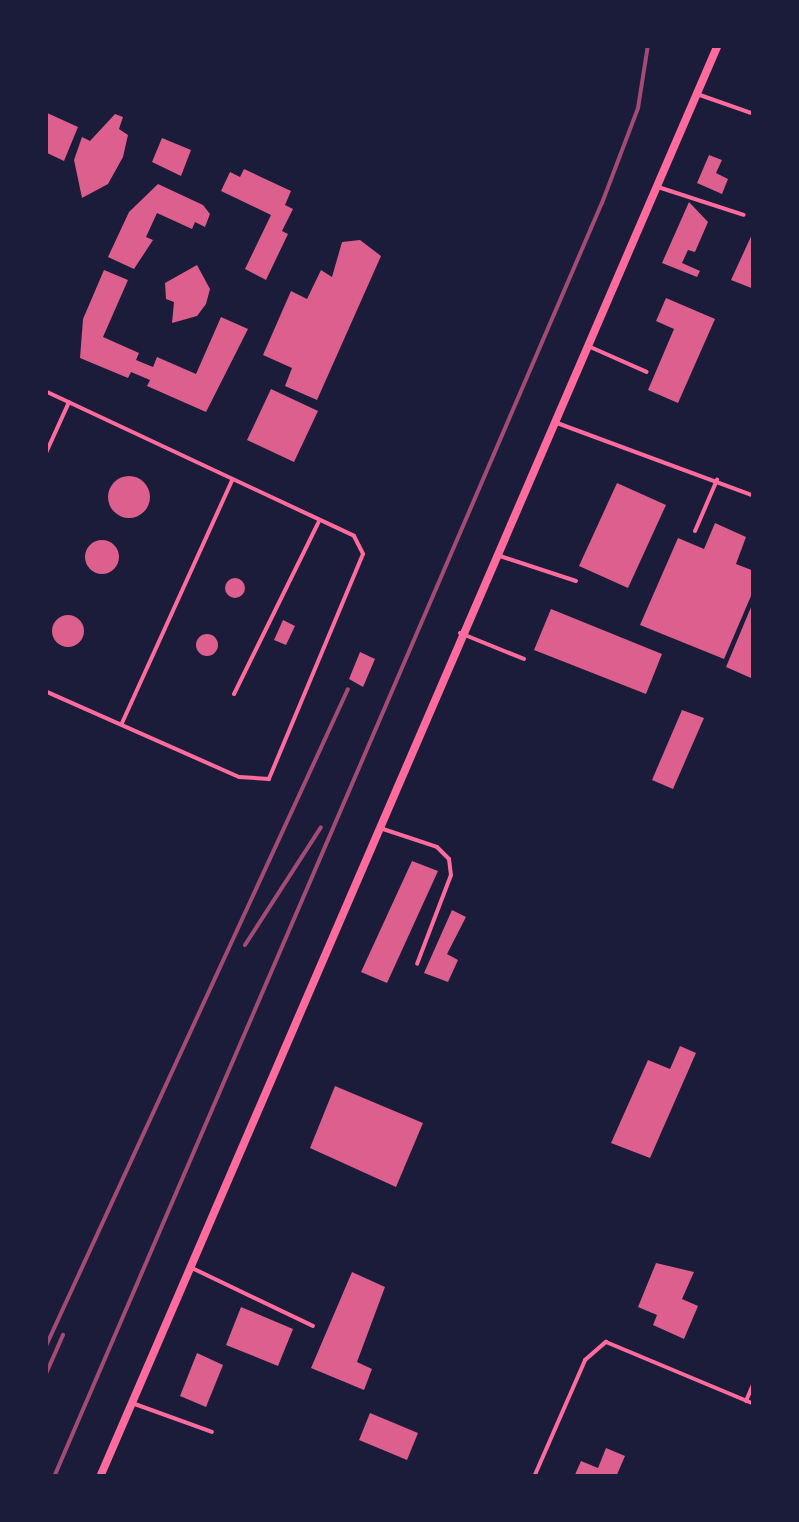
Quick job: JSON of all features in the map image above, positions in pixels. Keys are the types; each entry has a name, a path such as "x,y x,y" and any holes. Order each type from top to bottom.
{"street":[{"path":"100,1477 460,633 718,45"}],"lane":[{"path":"697,94 754,114"},
{"path":"658,187 744,216"},
{"path":"586,345 647,372"},
{"path":"45,391 354,536 363,554 269,779 239,777 45,691"},
{"path":"45,456 69,402"},
{"path":"552,421 754,496"},
{"path":"695,531 717,480"},
{"path":"122,724 232,482"},
{"path":"234,694 318,522"},
{"path":"496,555 576,580"},
{"path":"460,633 524,659"},
{"path":"380,828 437,847 449,859 451,875 417,964"},
{"path":"190,1267 314,1326"},
{"path":"534,1477 585,1360 606,1342 754,1404"},
{"path":"746,1400 754,1382"},
{"path":"130,1402 212,1432"}],"building":[{"path":"45,112 78,127 64,161 45,152"},
{"path":"115,114 123,117 119,129 128,135 123,157 108,184 82,198 74,160 82,137 90,141"},
{"path":"162,138 191,150 181,176 152,162"},
{"path":"709,155 722,160 716,173 728,179 722,194 697,183"},
{"path":"244,169 291,191 285,205 293,209 282,231 288,234 266,280 245,269 271,215 221,191 230,172 240,177"},
{"path":"158,184 203,205 210,214 205,227 195,222 192,229 157,213 146,237 153,240 134,269 108,257 129,212"},
{"path":"689,202 708,222 695,252 688,250 682,263 700,271 697,277 662,263"},
{"path":"754,230 754,289 731,280"},
{"path":"360,240 381,256 317,400 285,386 292,368 263,355 291,291 307,299 321,270 332,277 342,242"},
{"path":"197,265 210,289 206,304 197,316 172,323 174,302 166,299 165,283"},
{"path":"104,270 128,280 103,337 139,353 136,360 153,367 157,357 196,374 221,317 248,329 206,412 147,386 150,380 131,372 128,378 80,358 83,319"},
{"path":"666,298 715,319 678,403 648,390 674,329 656,321"},
{"path":"271,389 318,411 294,462 247,440"},
{"path":"129,476 144,482 150,497 144,512 129,518 114,512 108,497 114,482"},
{"path":"617,483 666,505 628,588 579,566"},
{"path":"715,523 746,537 736,564 754,571 754,589 724,659 640,625 678,538 704,549"},
{"path":"102,540 114,545 119,557 114,569 102,574 90,569 85,557 90,545"},
{"path":"231,578 239,578 245,588 239,598 231,598 225,592 225,584"},
{"path":"754,600 754,671 751,678 726,667"},
{"path":"551,609 662,654 646,694 534,650"},
{"path":"68,615 79,620 84,631 79,642 68,647 57,642 52,631 57,620"},
{"path":"283,620 295,626 286,645 274,640"},
{"path":"207,634 215,637 215,653 207,656 199,653 196,645 199,637"},
{"path":"360,652 375,659 363,687 349,679"},
{"path":"682,710 704,718 673,789 652,780"},
{"path":"412,861 438,871 387,983 361,972"},
{"path":"452,910 466,917 447,954 458,960 448,982 424,973"},
{"path":"680,1046 696,1053 650,1158 611,1143 648,1060 670,1069"},
{"path":"335,1086 423,1123 396,1187 310,1148"},
{"path":"656,1263 694,1272 682,1299 698,1306 684,1339 653,1325 657,1315 638,1307"},
{"path":"352,1272 385,1287 357,1362 372,1369 364,1390 311,1368"},
{"path":"241,1307 293,1329 278,1366 226,1345"},
{"path":"197,1353 223,1365 206,1407 180,1396"},
{"path":"370,1413 418,1433 407,1460 359,1440"},
{"path":"606,1448 625,1456 616,1477 574,1477 581,1461 598,1468"}],"railway":[{"path":"54,1477 602,203 638,108 648,45"},
{"path":"45,1348 348,689"},
{"path":"245,945 321,827"},
{"path":"45,1376 63,1335"}]}
